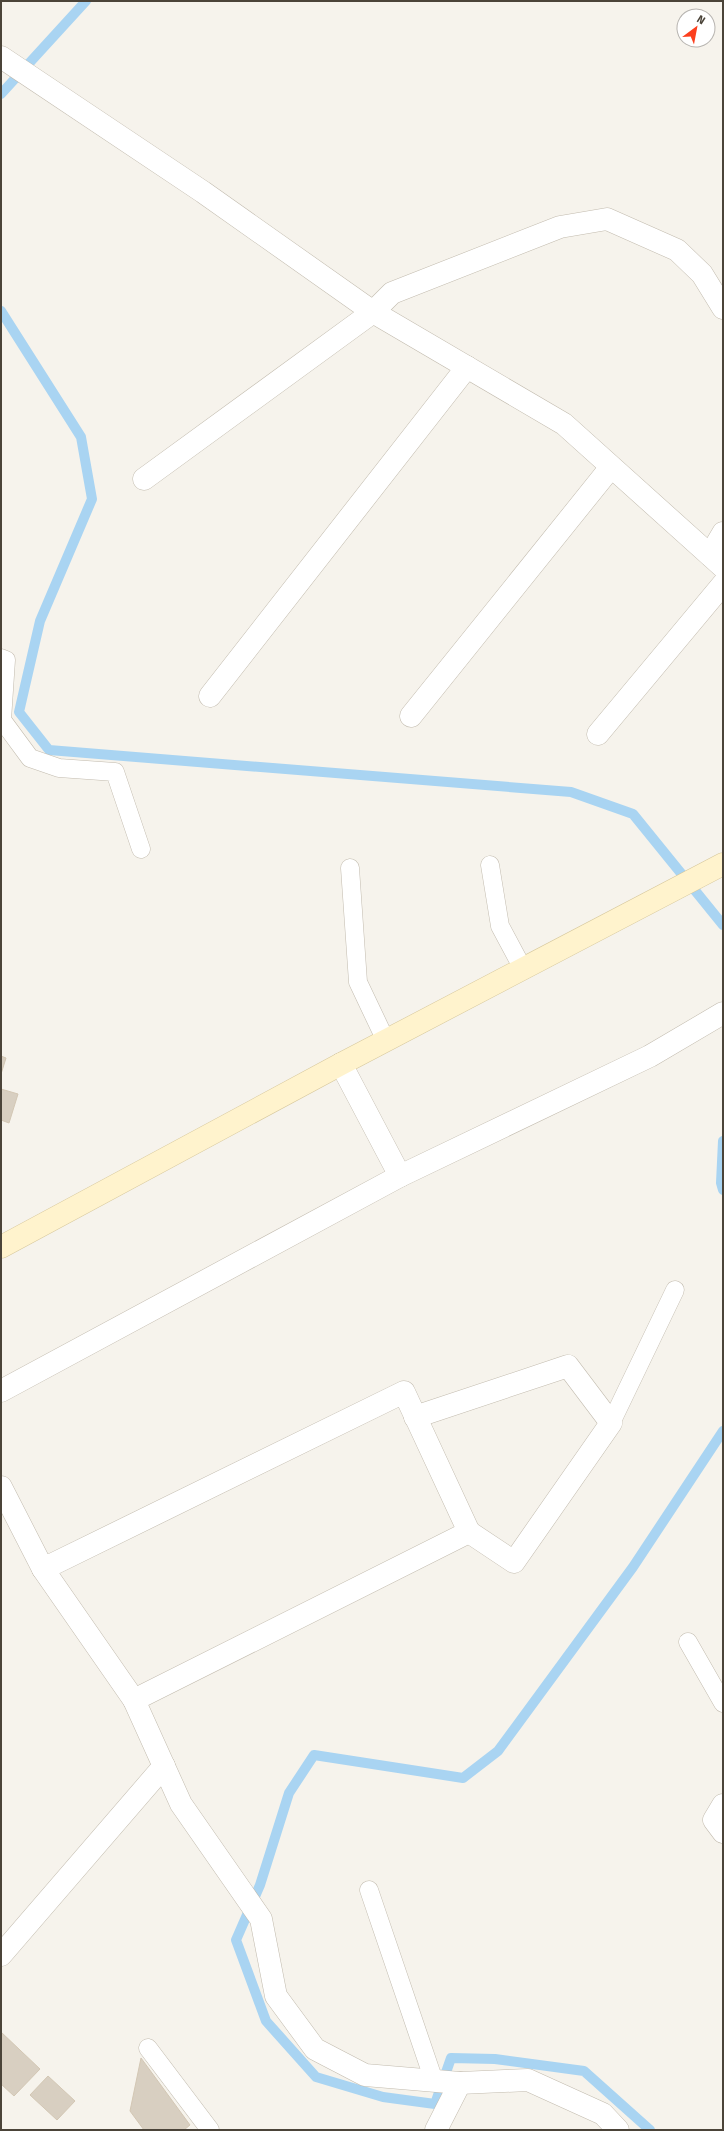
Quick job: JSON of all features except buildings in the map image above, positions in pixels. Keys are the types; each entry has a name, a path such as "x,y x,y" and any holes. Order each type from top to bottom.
{"street":[{"path":"1,57 203,192 373,312 564,424 716,561 723,533"},
{"path":"144,479 373,312 392,293 560,227 607,219 677,250 702,274 723,308"},
{"path":"210,696 467,367"},
{"path":"411,716 611,467"},
{"path":"598,734 723,584"},
{"path":"1,1247 341,1064 723,864"},
{"path":"1,1391 400,1176 650,1056 723,1013"},
{"path":"341,1064 400,1176"},
{"path":"43,1569 404,1392 415,1417 469,1532 514,1562 610,1422 568,1366 415,1417"},
{"path":"1,1488 43,1569 79,1624 134,1700 181,1804 261,1919 276,1996 315,2049 364,2075 460,2083 528,2080 603,2114 618,2130"},
{"path":"134,1700 469,1532"},
{"path":"1,1955 164,1766"},
{"path":"723,1805 714,1820 723,1832"},
{"path":"436,2130 460,2083"}],"lane":[{"path":"1,658 6,660 2,720 30,758 59,768 115,772 141,849"},
{"path":"490,865 500,926 523,969"},
{"path":"350,868 358,982 386,1041"},
{"path":"610,1422 675,1290"},
{"path":"688,1642 723,1703"},
{"path":"369,1890 434,2081"},
{"path":"148,2048 210,2130"}],"waterway":[{"path":"1,94 86,1"},
{"path":"1,311 81,437 92,499 40,621 19,712 49,750 571,792 633,814 723,925"},
{"path":"723,1141 721,1183 723,1190"},
{"path":"650,2130 584,2071 495,2059 451,2058 435,2104 383,2097 316,2077 266,2021 236,1940 260,1885 289,1793 314,1755 463,1778 498,1751 633,1567 723,1431"}]}
